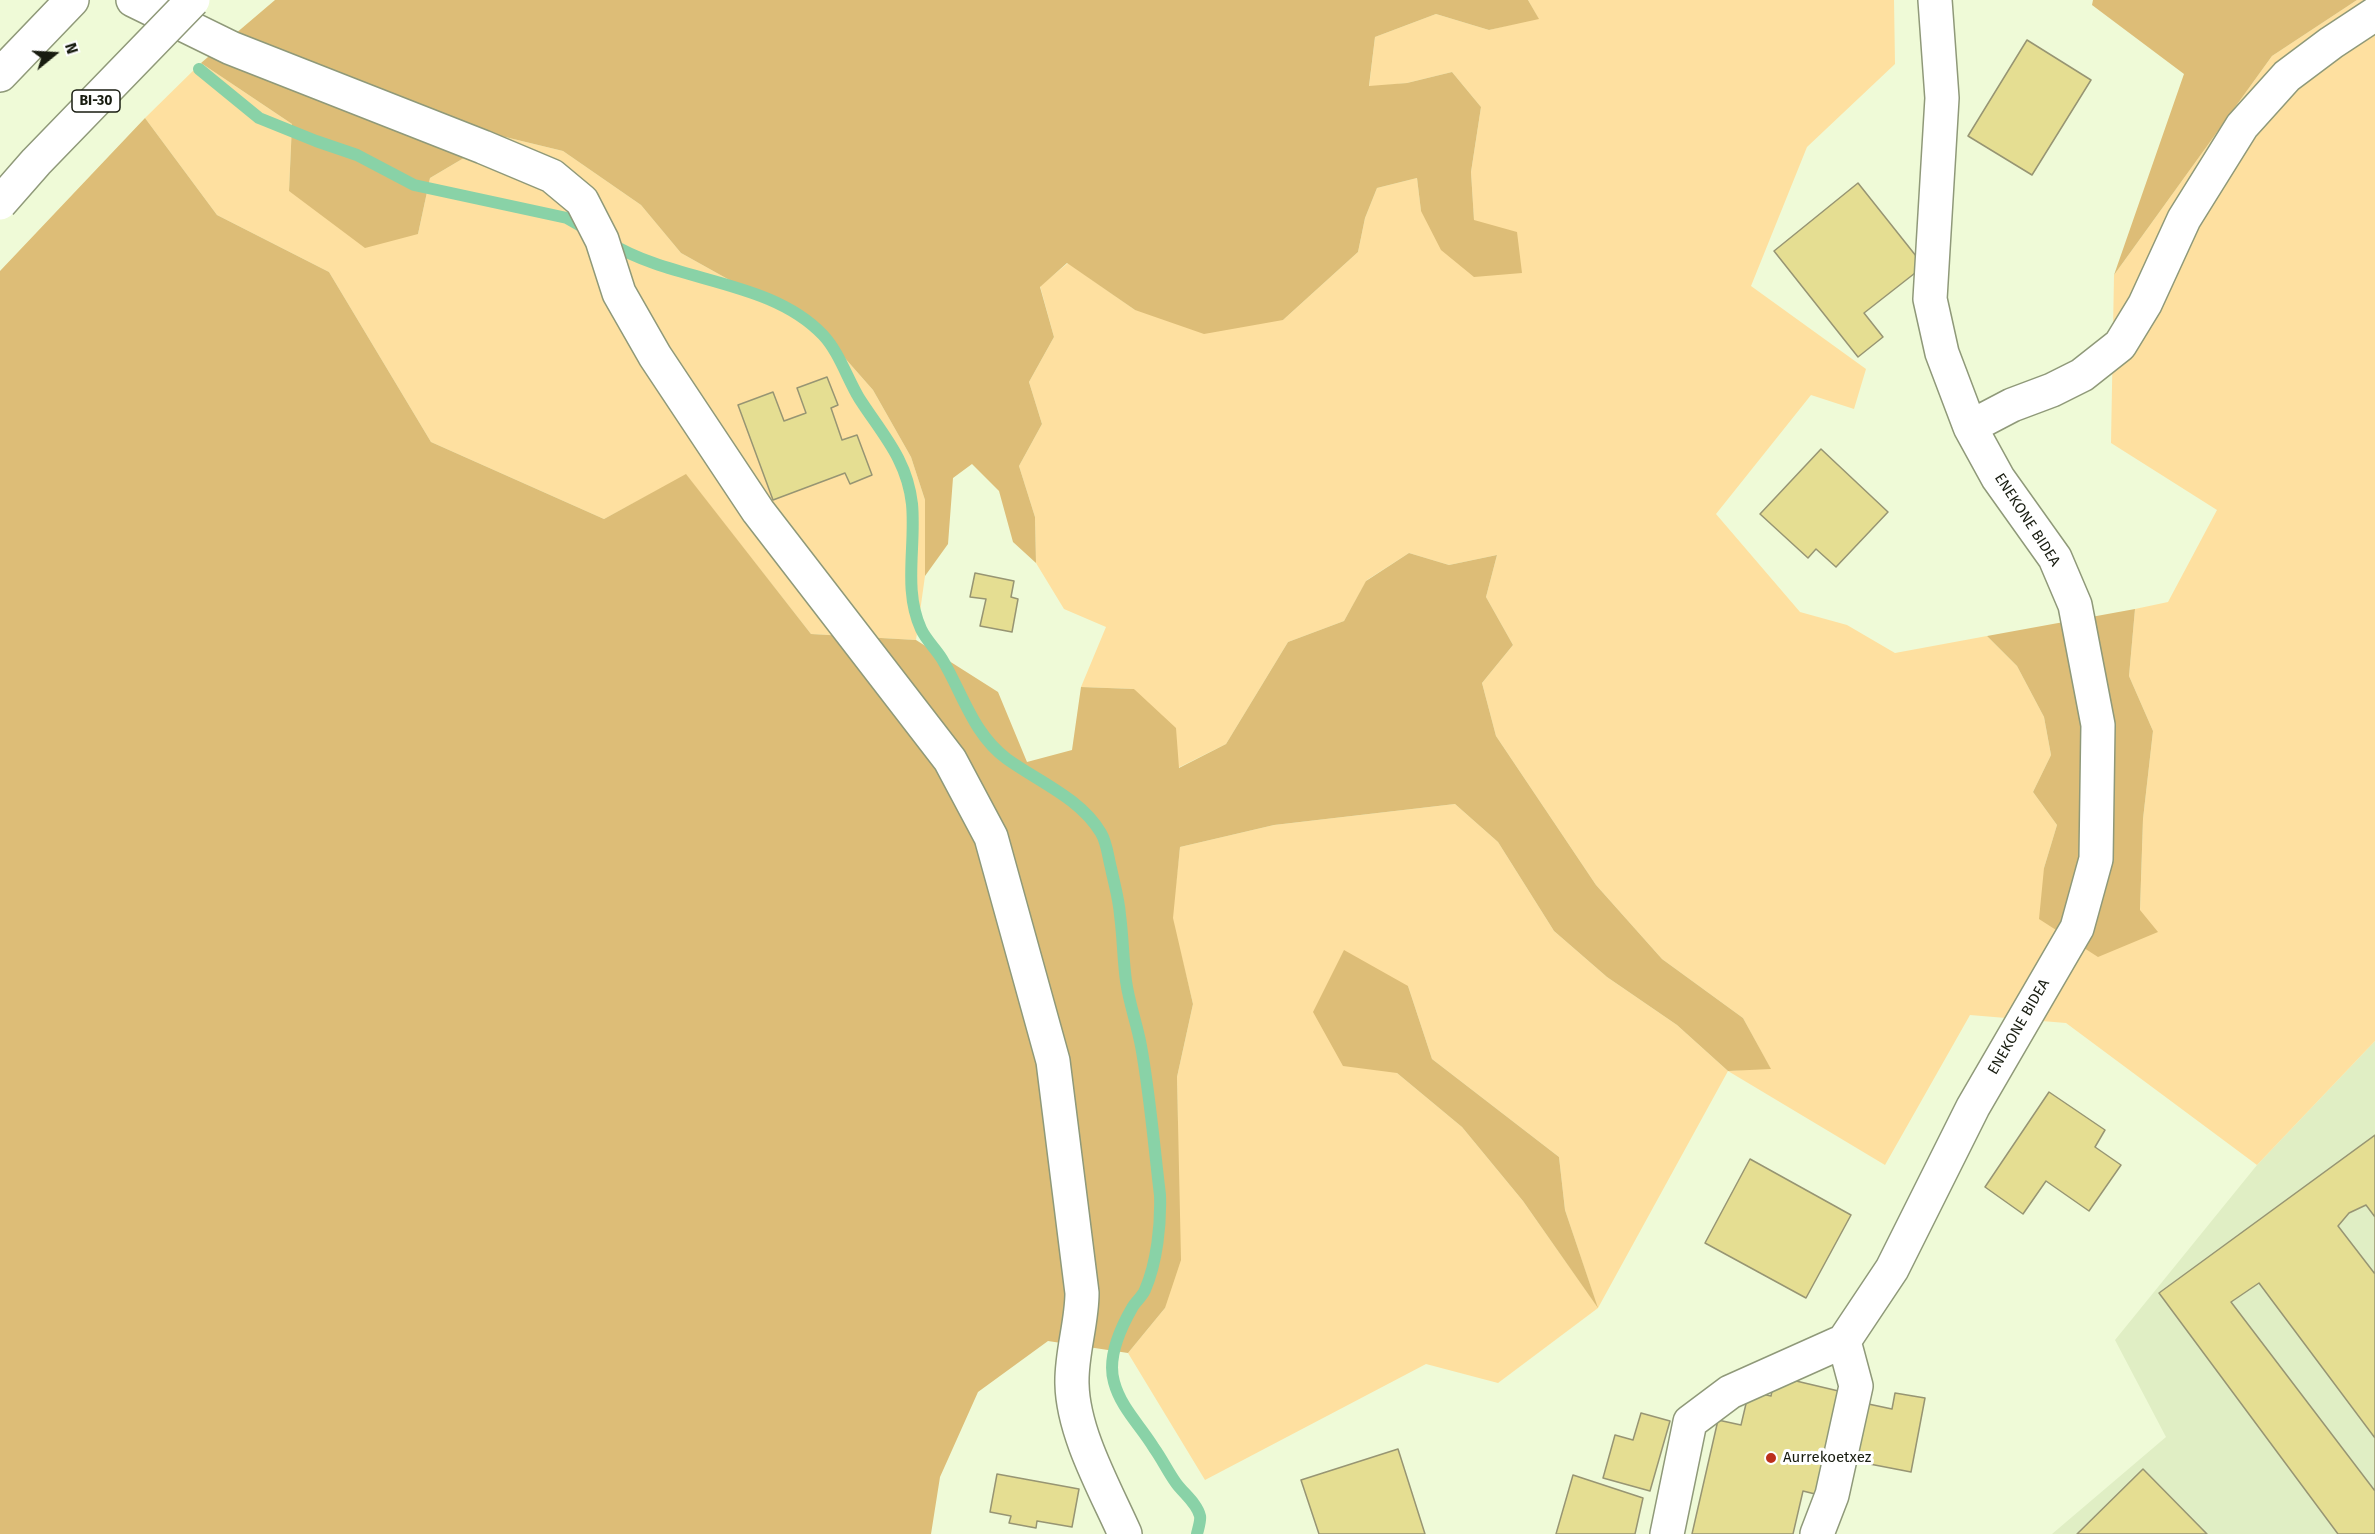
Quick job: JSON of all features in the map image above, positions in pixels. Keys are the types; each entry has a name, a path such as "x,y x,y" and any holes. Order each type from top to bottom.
{"main road":[{"path":"0,75 72,0"},
{"path":"133,0 231,48 552,176 582,201 602,240 619,292 661,366 758,511 950,760 991,837 1053,1061 1082,1293 1072,1382 1077,1421 1125,1534"},
{"name":"BI-30","path":"0,203 36,162 193,0"},
{"name":"ENEKONE BIDEA","path":"1844,1341 1892,1269 1973,1107 2077,928 2096,859 2098,725 2075,605 2055,558 1998,478 1970,427 1942,353 1930,299 1942,98 1935,0"},
{"path":"1970,427 2012,405 2052,390 2082,375 2120,345 2145,304 2184,219 2242,126 2287,76 2375,14"},
{"path":"1666,1534 1690,1422 1730,1392 1844,1341 1856,1386 1832,1495 1817,1534"}],"shaded area":[{"path":"275,0 1528,0 1539,19 1489,30 1436,14 1375,37 1369,86 1407,83 1452,72 1481,107 1471,172 1474,220 1517,232 1522,273 1474,277 1441,250 1421,211 1417,178 1377,188 1365,218 1358,252 1283,320 1204,334 1135,310 1067,263 1040,287 1054,337 1029,382 1042,424 1019,466 1035,517 1036,563 1013,542 999,491 972,464 953,478 948,544 925,576 925,500 911,457 873,390 821,331 681,253 641,205 563,151 501,136 430,178 418,234 365,248 289,191 292,124 201,63"},
{"path":"1528,0 1894,0 1895,64 1807,147 1751,286 1866,369 1854,409 1811,395 1716,514 1800,612 1847,625 1895,653 1987,636 2017,666 2044,717 2051,755 2033,792 2057,825 2044,868 2140,911 2143,819 2153,731 2129,676 2135,609 2168,602 2217,510 2111,443 2114,275 2272,56 2357,0 2375,0 2375,1041 2257,1165 2066,1023 1970,1015 1885,1165 1728,1071 1770,1068 1743,1018 1662,959 1596,885 1496,736 1482,683 1513,645 1486,597 1497,555 1449,565 1409,553 1367,580 1344,621 1288,642 1226,744 1178,768 1134,689 1081,687 1106,627 1064,609 1036,563 1035,517 1019,466 1042,424 1029,382 1054,337 1040,286 1068,263 1135,310 1283,320 1358,252 1365,218 1377,188 1417,178 1421,211 1474,221 1471,172 1481,107 1452,72 1407,83 1369,87 1375,37 1436,14 1489,30 1538,18"},
{"path":"2093,0 2357,0 2272,56 2114,275 2184,74 2092,5"},
{"path":"201,63 292,124 289,191 418,234 430,178 501,136 563,151 641,205 681,253 821,331 873,390 911,457 925,500 925,576 916,640 811,634 686,475 604,519 431,442 329,272 217,215 145,118"},
{"path":"145,118 217,215 329,272 431,442 604,519 686,474 811,634 916,640 998,692 1027,762 1072,750 1081,687 1134,689 1176,728 1179,768 1226,744 1288,642 1344,621 1366,581 1409,553 1449,565 1497,555 1486,597 1513,645 1482,683 1496,736 1596,885 1662,959 1743,1018 1771,1069 1728,1071 1677,1025 1607,977 1554,931 1498,842 1455,804 1274,825 1180,847 1173,918 1193,1004 1177,1077 1181,1260 1165,1308 1128,1353 1048,1341 978,1392 940,1477 931,1534 0,1534 0,271"},
{"path":"2135,609 2129,676 2153,731 2143,819 2140,910 2158,932 2098,957 2039,919 2044,868 2057,825 2033,792 2051,755 2044,717 2017,666 1987,636"},
{"path":"1455,804 1498,842 1554,931 1607,977 1677,1025 1728,1071 1598,1308 1498,1383 1426,1364 1205,1480 1128,1353 1165,1308 1178,1139 1177,1077 1193,1004 1172,918 1180,847 1274,825","holes":["1408,986 1432,1059 1559,1157 1565,1210 1597,1306 1523,1201 1462,1127 1397,1073"]},
{"path":"1344,950 1408,986 1432,1059 1559,1157 1565,1210 1598,1308 1523,1201 1462,1127 1397,1073 1343,1066 1313,1012"},
{"path":"2375,1041 2375,1534 2052,1534 2166,1437 2115,1340 2257,1165"}],"building":[{"path":"2027,40 2091,80 2032,175 1968,136"},
{"path":"1858,183 1924,266 1864,313 1883,337 1858,357 1774,251"},
{"path":"827,377 838,405 831,408 842,440 857,435 872,475 850,484 845,473 773,500 738,405 773,392 784,421 806,413 797,388"},
{"path":"1821,449 1888,512 1836,567 1816,549 1808,558 1760,514"},
{"path":"975,573 1014,581 1011,597 1018,599 1012,632 980,626 986,599 970,597"},
{"path":"2049,1092 2105,1130 2095,1147 2121,1165 2089,1211 2046,1181 2023,1214 1985,1187"},
{"path":"2375,1135 2375,1534 2338,1534 2159,1293"},
{"path":"1750,1159 1851,1215 1806,1298 1705,1243"},
{"path":"2366,1205 2375,1217 2375,1274 2338,1226 2349,1213"},
{"path":"2259,1283 2375,1438 2375,1491 2231,1302"},
{"name":"Aurrekoetxez","path":"1775,1376 1847,1393 1823,1496 1803,1491 1793,1534 1692,1534 1718,1420 1741,1425 1749,1391 1771,1396"},
{"path":"1895,1393 1925,1398 1911,1472 1849,1460 1859,1402 1892,1409"},
{"path":"1641,1413 1670,1421 1650,1491 1603,1478 1615,1435 1633,1440"},
{"path":"1398,1449 1425,1534 1319,1534 1301,1480"},
{"path":"2143,1469 2207,1534 2077,1534"},
{"path":"997,1474 1079,1489 1072,1527 1037,1521 1036,1528 1009,1523 1011,1516 990,1512"},
{"path":"1573,1475 1643,1498 1635,1534 1556,1534"}],"waterway":[{"path":"199,69 259,118 357,155 414,185 567,218 588,230"},
{"path":"610,243 663,266 749,292 776,303 801,317 829,342 859,398 892,448 905,474 913,520 911,583 916,614 923,633 942,659 985,738 1007,759 1082,810 1103,837 1119,903 1126,981 1144,1064 1160,1195 1159,1231 1153,1268 1145,1290 1132,1308 1119,1334 1113,1354 1112,1373 1117,1391 1126,1408 1176,1483 1198,1511 1200,1520 1197,1534"}],"place":[{"name":"Aurrekoetxez","path":"1771,1458"}]}
